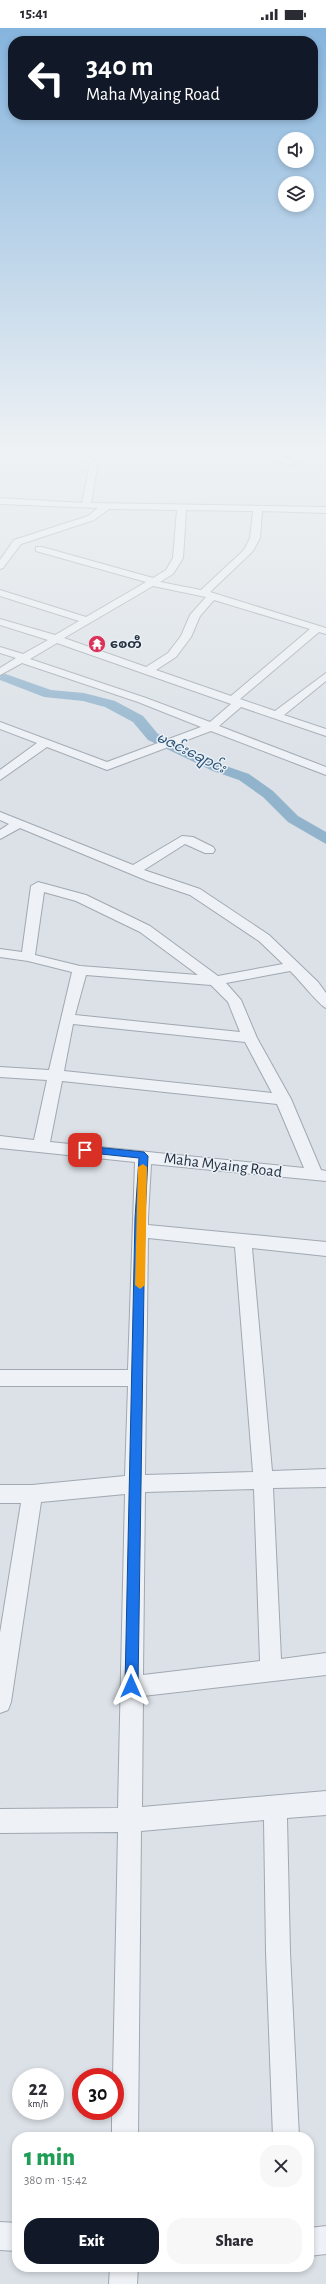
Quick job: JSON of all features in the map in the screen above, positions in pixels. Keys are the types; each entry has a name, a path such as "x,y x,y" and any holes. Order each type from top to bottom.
{"street":[{"path":"0,566 7,557"},
{"path":"68,557 153,582 208,594 322,630"},
{"path":"0,672 170,572 178,557"},
{"path":"147,671 172,654 186,637 195,615 208,594 242,557"},
{"path":"0,593 88,620"},
{"path":"0,622 56,639 326,733"},
{"path":"0,725 107,766 164,746 211,727 236,702 322,630"},
{"path":"0,650 142,700 326,771"},
{"path":"276,716 326,676"},
{"path":"0,776 45,743"},
{"path":"0,816 134,870 194,892 264,938 313,985 326,1003"},
{"path":"0,836 18,824"},
{"path":"134,870 182,840 189,840 209,850"},
{"path":"28,957 38,886 81,898 145,929 215,981 234,1000 250,1038 283,1099 320,1176"},
{"path":"0,954 28,957 80,970 215,981 294,966"},
{"path":"41,1145 67,1019 80,970"},
{"path":"67,1019 250,1038"},
{"path":"0,1072 56,1075 283,1099"},
{"name":"Maha Myaing Road","path":"0,1142 41,1145 320,1176"},
{"path":"125,2132 128,1820 134,1484 144,1156"},
{"path":"141,1231 326,1249"},
{"path":"243,1240 263,1478 271,1671"},
{"path":"0,1378 138,1378"},
{"path":"0,1494 32,1494 134,1484 263,1478 326,1478"},
{"path":"0,1702 32,1494"},
{"path":"131,1686 326,1664"},
{"path":"0,1822 128,1820 326,1803"},
{"path":"275,1808 278,1952 286,2132"},
{"path":"0,2236 12,2237"},
{"path":"314,2241 326,2240"},
{"path":"123,2284 124,2272"}],"waterway":[{"name":"မဇင်းချောင်း","path":"0,676 49,694 84,697 110,704 138,719 153,737 218,768 244,777 268,794 293,819 319,834 326,840"}],"slow traffic":[{"path":"140,1285 140,1218 143,1167"}],"place":[{"name":"စေတီ","path":"97,644"}],"route":[{"path":"85,1150 144,1156 140,1218 141,1231 134,1484 131,1686"}]}
